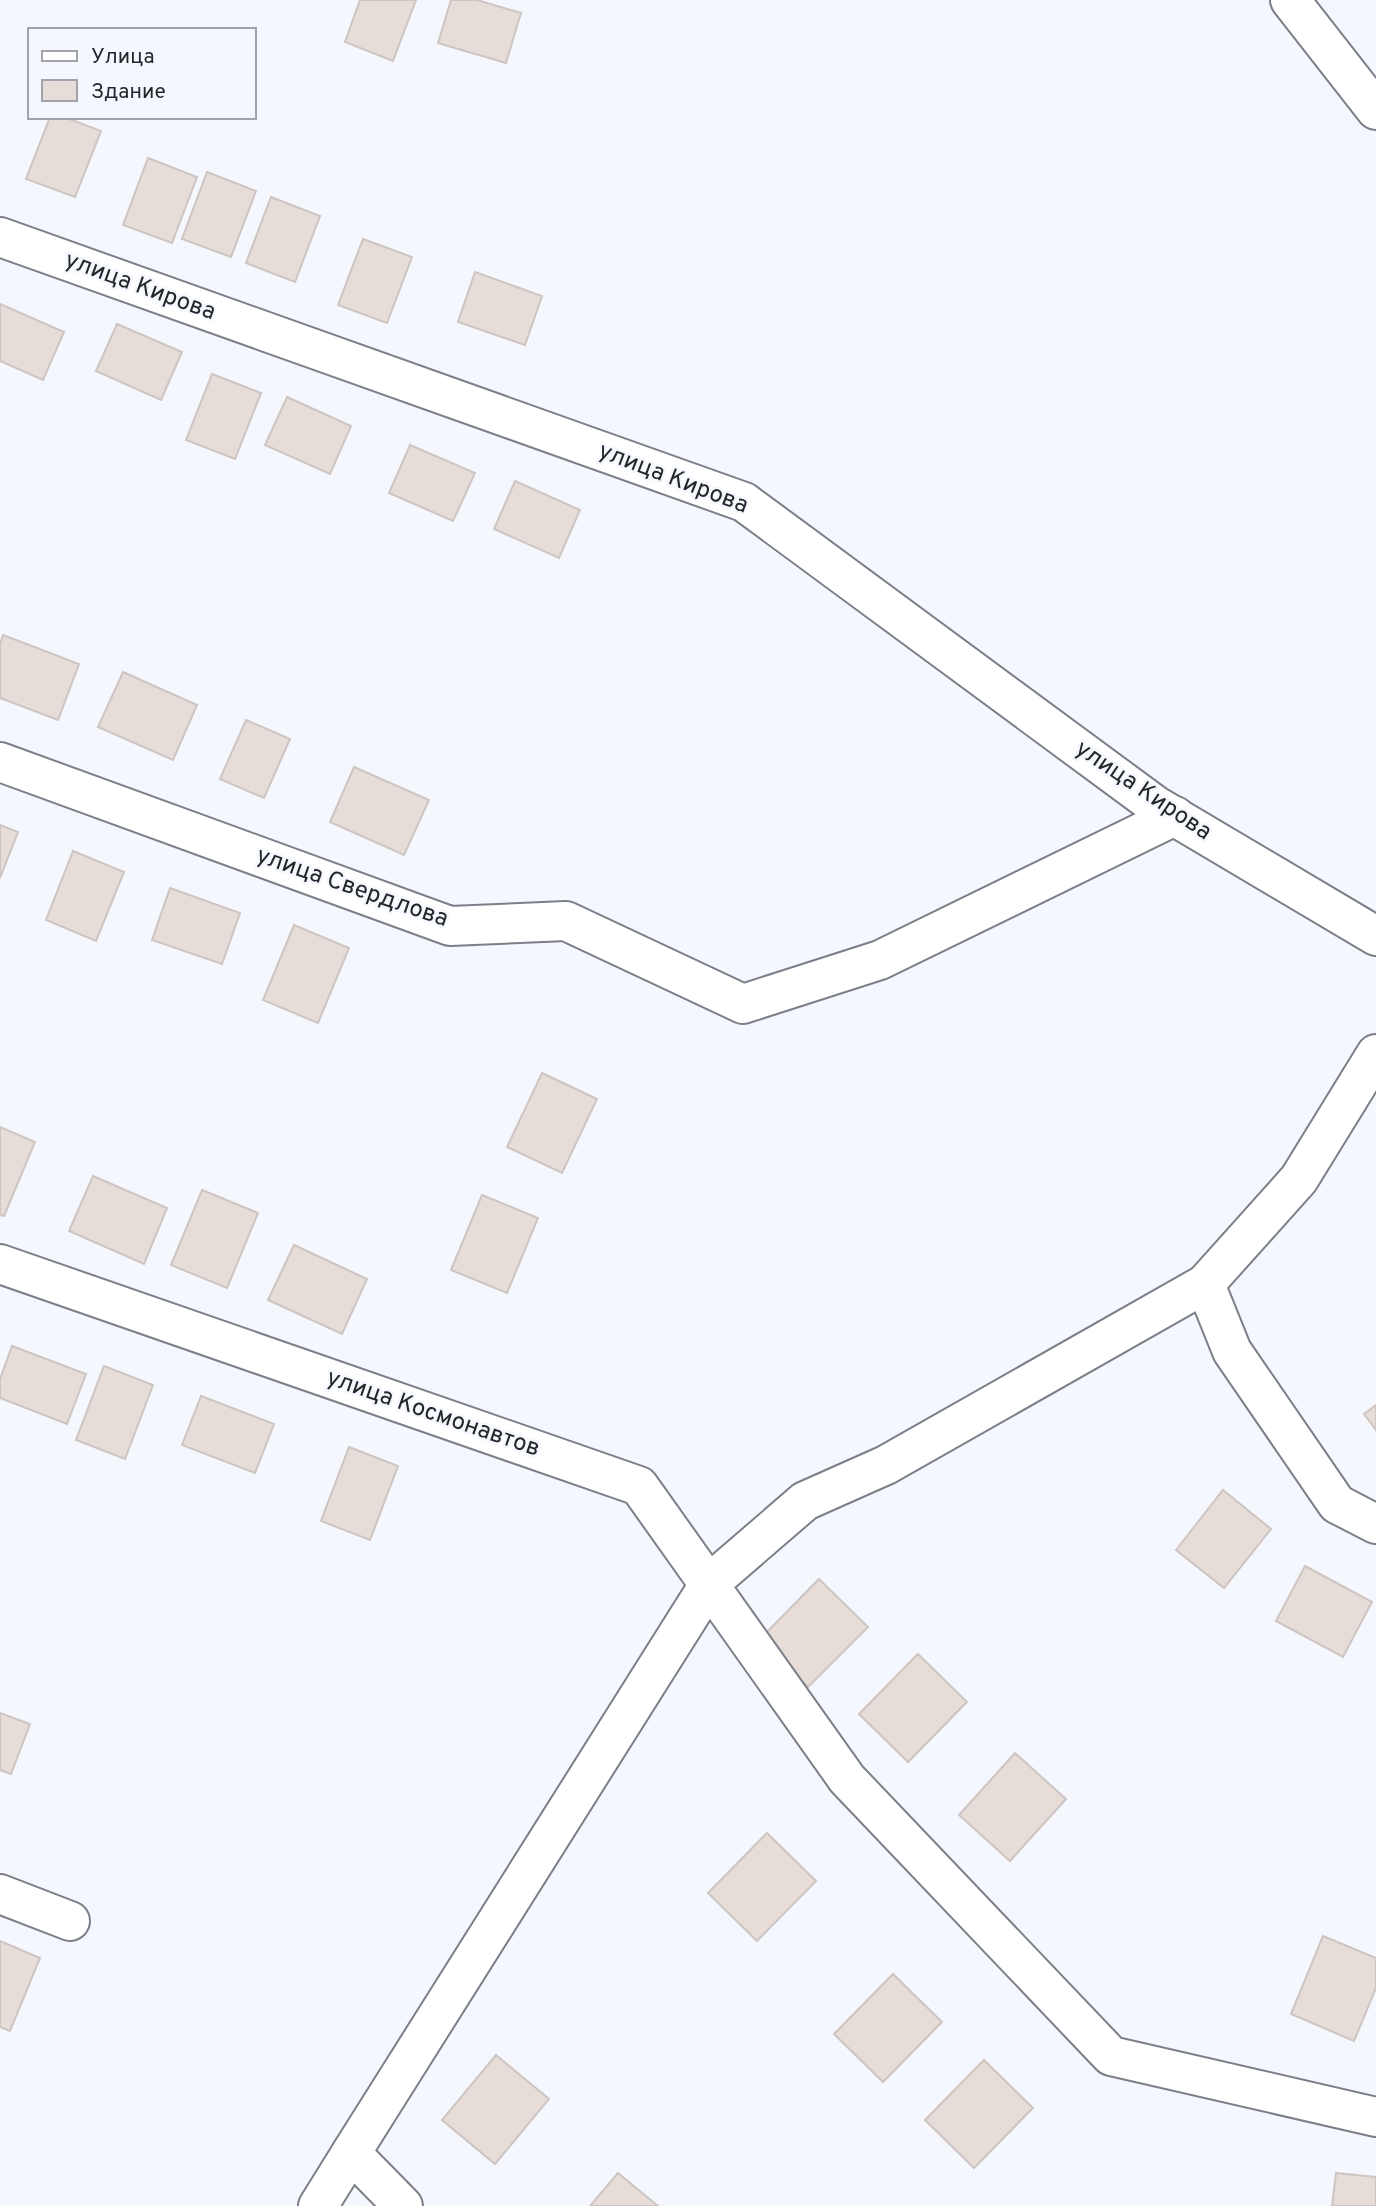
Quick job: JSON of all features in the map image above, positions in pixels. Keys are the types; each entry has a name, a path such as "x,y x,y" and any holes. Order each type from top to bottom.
{"street":[{"path":"1290,0 1376,110"},
{"name":"улица Кирова","path":"0,237 744,502 1175,816 1376,936"},
{"name":"улица Свердлова","path":"0,762 450,926 566,922 743,1004 880,960 1175,816"},
{"path":"318,2206 710,1583 805,1501 886,1465 1205,1284 1299,1179 1376,1054"},
{"name":"улица Космонавтов","path":"0,1264 639,1486 847,1779 1111,2056 1376,2118"},
{"path":"1205,1284 1232,1351 1337,1504 1376,1524"},
{"path":"0,1894 70,1921"},
{"path":"351,2153 403,2206"}],"building":[{"path":"360,0 416,0 393,61 345,42"},
{"path":"451,0 477,0 521,13 506,63 438,43"},
{"path":"49,119 69,119 101,131 75,197 26,179"},
{"path":"148,158 197,177 172,243 123,225"},
{"path":"207,172 256,191 231,257 182,239"},
{"path":"271,197 320,216 295,282 246,263"},
{"path":"363,239 412,257 387,323 338,305"},
{"path":"475,272 542,296 525,345 458,322"},
{"path":"0,304 64,332 43,380 0,361"},
{"path":"117,324 182,352 161,400 96,371"},
{"path":"212,374 261,393 235,459 186,440"},
{"path":"287,397 351,426 330,474 265,445"},
{"path":"410,445 475,473 453,521 389,493"},
{"path":"515,481 580,510 559,558 494,529"},
{"path":"3,635 79,664 58,720 0,698 0,644"},
{"path":"123,672 197,705 173,760 98,727"},
{"path":"246,720 290,739 264,798 220,779"},
{"path":"354,767 429,800 404,855 330,822"},
{"path":"0,825 18,832 0,878"},
{"path":"73,851 124,872 96,941 46,920"},
{"path":"170,888 240,913 222,964 152,940"},
{"path":"294,925 349,948 318,1023 263,1000"},
{"path":"542,1073 597,1099 562,1173 507,1147"},
{"path":"0,1127 35,1142 4,1216 0,1215"},
{"path":"93,1176 167,1208 144,1264 69,1231"},
{"path":"202,1190 258,1213 227,1288 171,1265"},
{"path":"482,1195 538,1218 507,1293 451,1270"},
{"path":"294,1245 367,1279 342,1334 268,1300"},
{"path":"12,1346 86,1374 67,1424 0,1398 0,1379"},
{"path":"104,1366 153,1385 125,1459 76,1440"},
{"path":"201,1396 274,1424 255,1473 182,1445"},
{"path":"1376,1405 1376,1430 1364,1414"},
{"path":"349,1447 398,1466 370,1540 321,1521"},
{"path":"1223,1490 1271,1529 1224,1588 1176,1550"},
{"path":"1305,1566 1372,1602 1343,1657 1276,1621"},
{"path":"819,1579 868,1627 808,1687 760,1639"},
{"path":"918,1654 967,1702 908,1762 859,1714"},
{"path":"0,1713 30,1724 11,1774 0,1770"},
{"path":"1015,1753 1066,1799 1010,1861 959,1815"},
{"path":"767,1833 816,1881 757,1941 708,1893"},
{"path":"1323,1936 1376,1958 1376,1988 1354,2041 1291,2014"},
{"path":"0,1941 40,1958 10,2031 0,2027"},
{"path":"893,1974 942,2022 883,2082 834,2034"},
{"path":"496,2055 549,2099 495,2164 442,2120"},
{"path":"984,2060 1033,2108 974,2168 925,2120"},
{"path":"618,2173 658,2206 590,2206"},
{"path":"1336,2173 1376,2177 1376,2206 1332,2206"}]}
